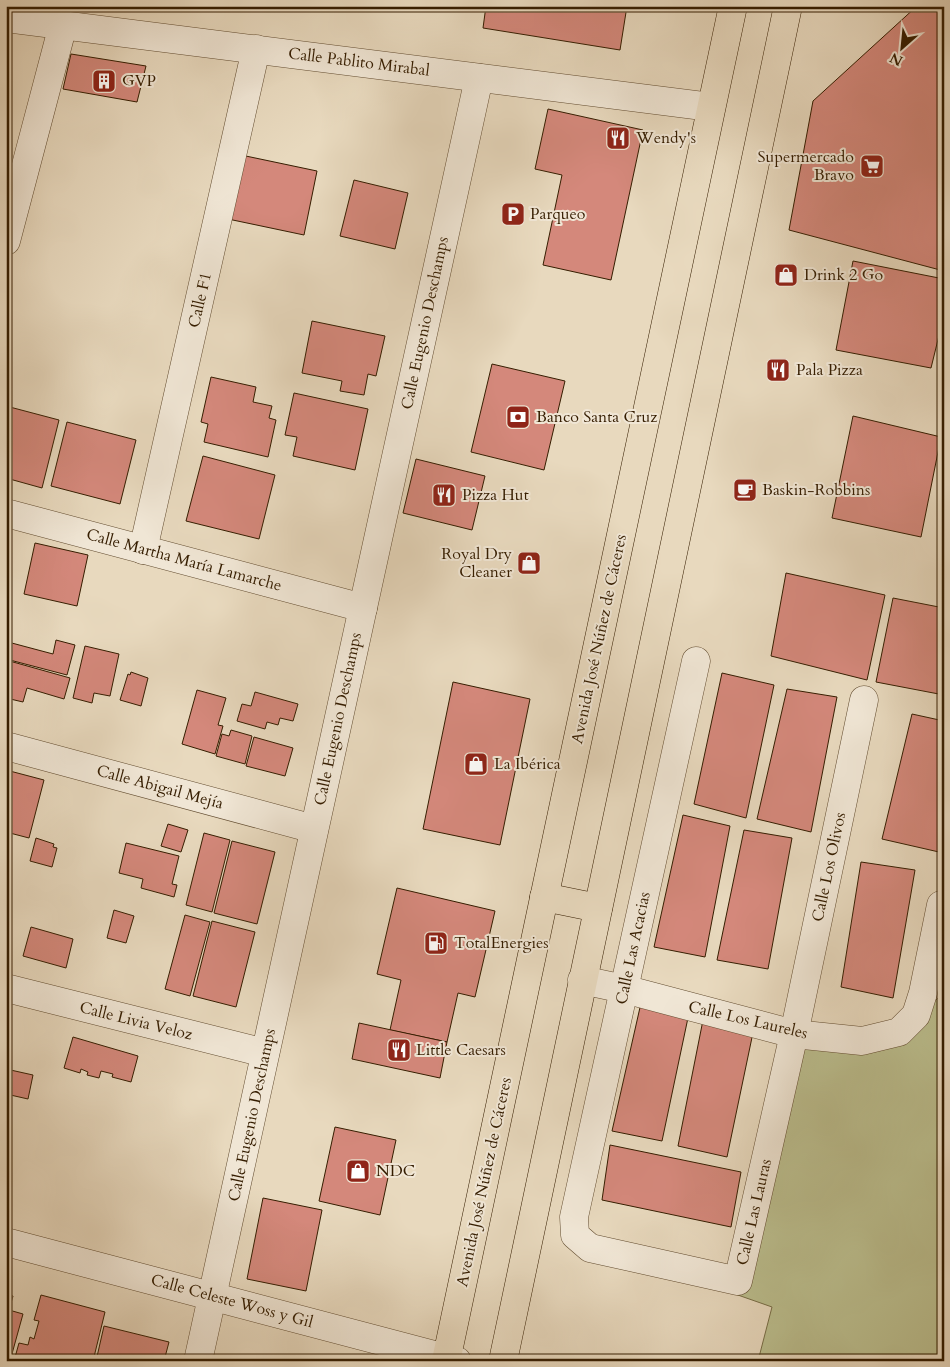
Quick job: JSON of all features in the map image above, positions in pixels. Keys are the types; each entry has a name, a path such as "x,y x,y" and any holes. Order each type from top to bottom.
{"main road":[{"name":"Avenida José Núñez de Cáceres","path":"450,1360 544,897 733,6"},
{"path":"503,1361 788,6"},
{"path":"544,897 598,908"}],"street":[{"name":"Calle Pablito Mirabal","path":"6,18 711,107"},
{"path":"6,241 63,25"},
{"name":"Calle F1","path":"144,550 256,49"},
{"name":"Calle Eugenio Deschamps","path":"198,1361 479,78"},
{"name":"Calle Martha María Lamarche","path":"6,513 362,608"},
{"name":"Calle Las Acacias","path":"575,1235 574,1217 696,661"},
{"name":"Calle Los Olivos","path":"794,1034 864,700"},
{"name":"Calle Abigail Mejía","path":"6,746 314,829"},
{"name":"Calle Los Laureles","path":"582,980 624,989 794,1034 862,1041 899,1032 916,1015 923,994 942,905"},
{"name":"Calle Livia Veloz","path":"6,988 265,1053"},
{"name":"Calle Las Lauras","path":"575,1235 590,1248 738,1281 794,1034"},
{"name":"Calle Celeste Woss y Gil","path":"6,1242 450,1360"}],"green space":[{"path":"944,992 944,1361 758,1361 772,1307 735,1294 797,1034 863,1043 917,1019"}],"building":[{"path":"486,6 627,6 620,50 483,28"},
{"name":"Supermercado Bravo","path":"917,6 944,6 944,271 789,230 813,101"},
{"name":"GVP","path":"71,54 146,66 137,102 63,89"},
{"path":"548,109 643,130 611,280 543,265 562,175 535,169"},
{"path":"241,155 317,171 304,235 228,219"},
{"path":"354,180 408,193 395,249 340,236"},
{"path":"853,261 944,279 944,315 931,368 836,350"},
{"path":"312,321 385,336 376,376 368,374 364,395 340,391 342,381 302,373"},
{"name":"Banco Santa Cruz","path":"492,364 565,381 544,470 471,452"},
{"path":"211,377 256,387 253,402 272,406 269,418 276,420 268,457 204,442 208,424 201,422"},
{"path":"294,393 368,409 355,470 293,456 297,437 285,435"},
{"path":"6,406 59,420 42,488 6,478"},
{"path":"853,416 941,437 921,537 832,518"},
{"path":"67,422 136,440 120,504 51,486"},
{"path":"203,456 275,475 259,539 186,521"},
{"name":"Pizza Hut","path":"416,459 485,476 472,530 403,513"},
{"path":"35,543 88,555 77,606 24,594"},
{"path":"786,573 885,595 867,680 771,656"},
{"path":"893,598 944,608 944,695 876,682"},
{"path":"56,640 75,645 67,675 6,659 8,642 53,654"},
{"path":"85,646 119,654 110,696 94,693 92,703 73,698"},
{"path":"6,660 70,678 64,699 27,688 23,702 6,698"},
{"path":"131,672 148,678 141,706 120,700 128,674 130,675"},
{"path":"722,673 774,685 746,818 694,804"},
{"name":"La Ibérica","path":"453,682 530,699 500,845 423,829"},
{"path":"787,689 837,697 811,832 757,819"},
{"path":"197,690 226,698 218,725 223,726 215,754 182,744"},
{"path":"255,692 298,704 293,721 280,718 278,725 267,722 265,729 237,721 242,704 251,706"},
{"path":"912,714 944,721 944,832 939,852 882,839"},
{"path":"231,730 252,736 245,764 216,756 222,734 229,736"},
{"path":"254,737 293,748 285,776 246,766"},
{"path":"6,770 44,780 29,838 6,832"},
{"path":"683,815 730,826 705,957 654,947"},
{"path":"168,824 188,830 181,852 161,846"},
{"path":"744,830 792,838 768,969 717,960"},
{"path":"204,833 230,840 212,912 186,905"},
{"path":"36,838 54,844 53,847 57,848 52,867 30,861"},
{"path":"232,841 275,852 257,924 214,913"},
{"path":"126,843 179,856 172,884 177,885 174,897 141,888 143,879 119,873"},
{"path":"861,862 915,870 893,998 841,987"},
{"name":"TotalEnergies","path":"397,888 495,911 475,997 458,993 447,1042 390,1030 401,980 377,974"},
{"path":"114,910 134,916 126,943 107,938"},
{"path":"185,915 210,922 190,996 165,989"},
{"path":"212,921 255,932 236,1007 193,996"},
{"path":"31,927 73,939 66,968 23,956"},
{"path":"641,1003 689,1013 662,1141 612,1131"},
{"path":"704,1015 755,1023 727,1157 678,1146"},
{"name":"Little Caesars","path":"359,1023 447,1042 440,1078 352,1059"},
{"path":"73,1037 138,1056 131,1082 112,1077 113,1074 101,1071 99,1078 87,1075 88,1072 81,1069 80,1073 64,1068"},
{"path":"6,1069 33,1075 28,1099 6,1094"},
{"name":"NDC","path":"335,1127 396,1140 380,1215 319,1201"},
{"path":"610,1145 741,1172 731,1227 602,1200"},
{"path":"263,1198 322,1210 306,1291 247,1279"},
{"path":"6,1294 13,1296 9,1310 23,1314 10,1361 6,1361"},
{"path":"41,1295 105,1312 93,1361 14,1361 19,1343 28,1345 30,1337 34,1339 39,1321 34,1320"},
{"path":"104,1326 169,1342 164,1361 96,1361"}],"place":[{"name":"GVP","path":"104,81"},
{"name":"Wendy's","path":"618,138"},
{"name":"Supermercado Bravo","path":"872,166"},
{"name":"Parqueo","path":"513,214"},
{"name":"Drink 2 Go","path":"786,275"},
{"name":"Pala Pizza","path":"778,370"},
{"name":"Banco Santa Cruz","path":"518,417"},
{"name":"Baskin-Robbins","path":"745,490"},
{"name":"Pizza Hut","path":"444,495"},
{"name":"Royal Dry Cleaner","path":"529,563"},
{"name":"La Ibérica","path":"476,764"},
{"name":"TotalEnergies","path":"436,943"},
{"name":"Little Caesars","path":"399,1050"},
{"name":"NDC","path":"358,1171"}]}
